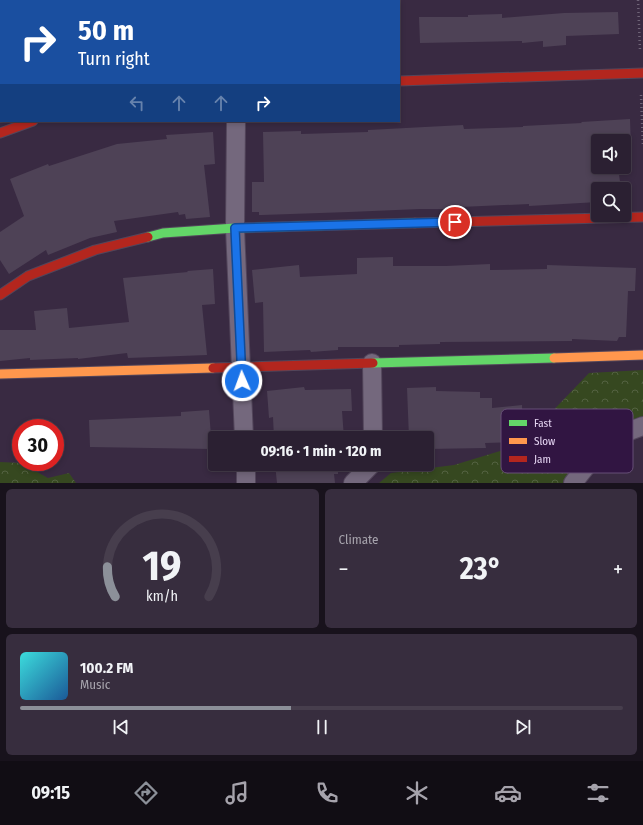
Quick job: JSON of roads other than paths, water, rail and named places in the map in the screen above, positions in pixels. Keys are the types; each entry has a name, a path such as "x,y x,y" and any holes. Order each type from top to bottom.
{"street":[{"path":"400,81 643,73"},
{"path":"0,133 12,125 28,122"},
{"path":"236,122 235,228 244,431"},
{"path":"0,295 28,276 95,250 163,233 235,228 643,218"},
{"path":"0,374 643,355"},
{"path":"372,363 373,431"},
{"path":"633,430 643,426"},
{"path":"246,471 246,483"},
{"path":"353,483 365,471"},
{"path":"573,483 581,473"}]}
